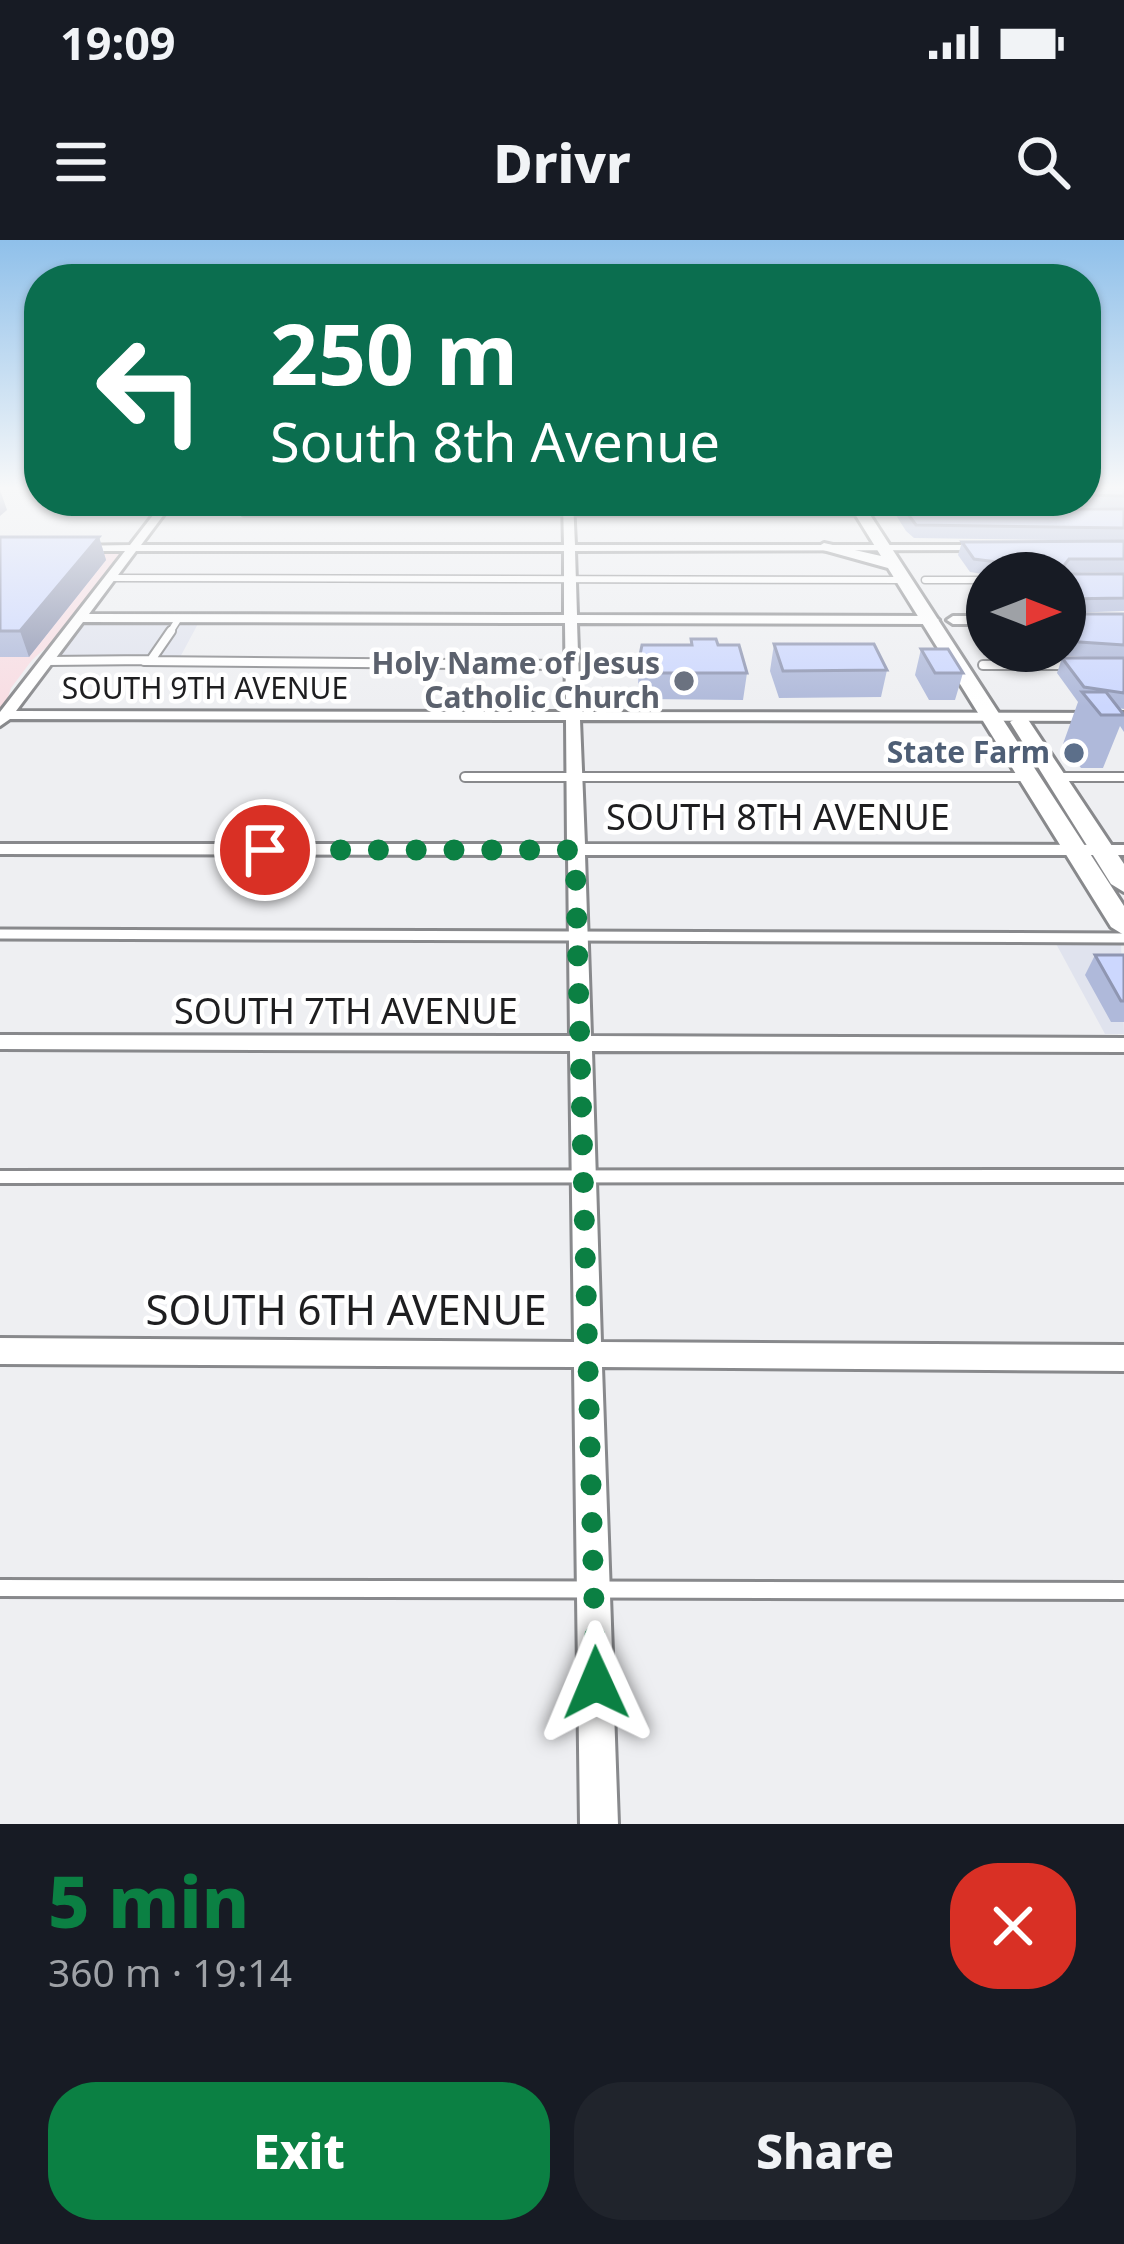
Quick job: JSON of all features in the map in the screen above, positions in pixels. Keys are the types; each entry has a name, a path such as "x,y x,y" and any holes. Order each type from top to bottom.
{"main road":[{"path":"886,560 904,564"},
{"path":"901,560 1042,777 1124,884"},
{"path":"943,620 966,647"},
{"path":"985,672 1005,717"},
{"path":"1101,850 1124,927"}],"street":[{"path":"3,719 124,560"},
{"path":"569,560 599,1824"},
{"path":"904,564 926,560"},
{"path":"80,618 966,620"},
{"name":"SOUTH 9TH AVENUE","path":"3,719 1124,717"},
{"name":"SOUTH 8TH AVENUE","path":"0,849 1101,850"},
{"name":"SOUTH 7TH AVENUE","path":"0,1042 1124,1045"},
{"name":"SOUTH 6TH AVENUE","path":"0,1351 1124,1358"}],"lane":[{"path":"110,578 569,579 904,564 966,576"},
{"path":"144,661 156,655 179,618"},
{"path":"47,661 571,665"},
{"path":"465,777 1124,777"},
{"path":"0,934 1124,938"},
{"path":"0,1177 1124,1176"},
{"path":"0,1588 1124,1591"}],"shaded area":[{"path":"0,560 124,560 79,618 32,660 11,688 0,722"},
{"path":"79,618 201,618 177,663 56,662"},
{"path":"1054,940 1121,941 1124,1034 1105,1034"}],"building":[{"path":"0,560 80,560 20,631 0,631"},
{"path":"1086,574 1124,574 1124,598 1086,599"},
{"path":"1086,614 1124,614 1124,645 1086,642"},
{"path":"691,639 739,645 747,673 646,673 639,660 642,645 692,645"},
{"path":"774,644 874,644 887,670 783,671"},
{"path":"921,649 948,649 963,673 935,673"},
{"path":"1086,658 1124,658 1124,693 1084,687 1073,672 1086,672"},
{"path":"1082,692 1106,692 1124,715 1101,715"},
{"path":"1095,955 1124,955 1124,1001 1121,1001"}],"place":[{"name":"Holy Name of Jesus Catholic Church","path":"684,681"},
{"name":"State Farm","path":"1074,753"}],"route":[{"path":"265,850 575,850 596,1683"}]}
